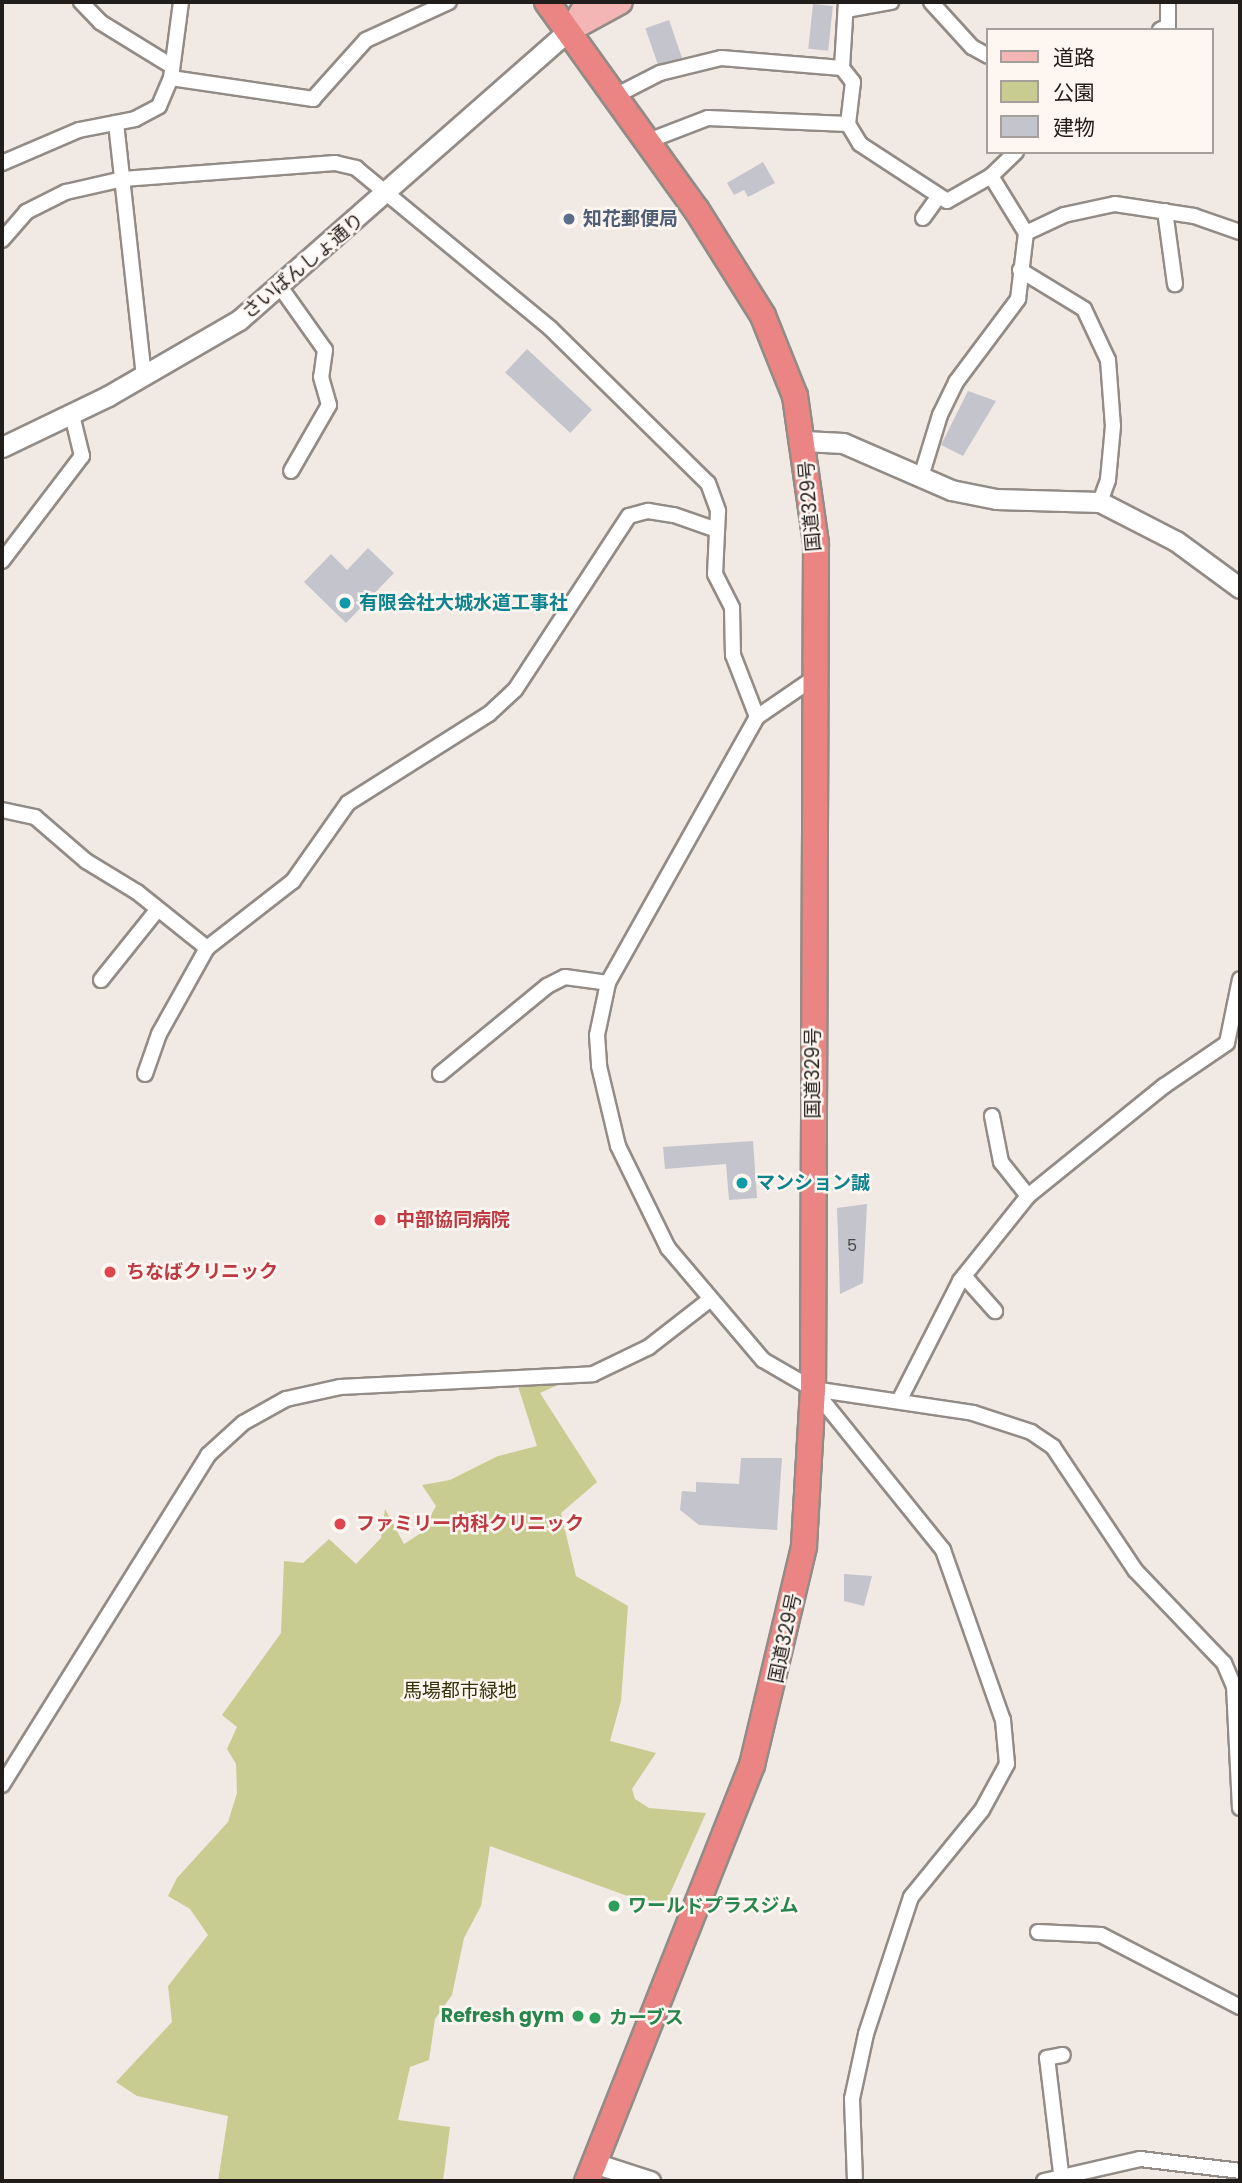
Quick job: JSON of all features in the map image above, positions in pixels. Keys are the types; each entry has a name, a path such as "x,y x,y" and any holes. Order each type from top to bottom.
{"highway":[{"name":"国道329号","path":"547,2 648,141 763,316 794,396 804,441 816,543 811,680 813,1389 804,1546 762,1733 590,2172"}],"main road":[{"path":"568,31 586,2"},
{"path":"568,31 621,2"},
{"name":"さいばんしょ通り","path":"2,447 72,415 144,377 239,320 281,288 568,31"},
{"path":"804,441 844,443 921,477 996,499 1100,502 1176,541 1240,588"},
{"path":"590,2172 650,2181"}],"street":[{"path":"81,2 100,22 171,71 313,99 366,40 449,2"},
{"path":"2,163 79,130 116,123 159,106 171,71 181,2"},
{"path":"891,2 846,6 842,68 853,82 848,124 860,144 938,197 957,200 991,176 1014,154"},
{"path":"931,2 972,47 986,55"},
{"path":"1164,28 1168,26 1168,2"},
{"path":"615,96 660,73 721,58 842,68"},
{"path":"648,141 708,118 848,124"},
{"path":"116,123 144,377"},
{"path":"2,240 26,212 66,192 122,179 335,163 356,168 385,196 550,328 688,462 715,497 715,574 732,608 733,655 757,717"},
{"path":"921,477 940,415 956,382 1018,299 1026,233 991,176"},
{"path":"923,218 938,197"},
{"path":"1026,233 1093,208 1166,211 1240,232"},
{"path":"1166,211 1175,284"},
{"path":"1020,270 1084,309 1108,360 1113,425 1108,480 1100,502"},
{"path":"281,288 325,350 321,377 329,405 291,471"},
{"path":"2,561 82,456 72,415"},
{"path":"145,1074 159,1034 207,948 293,881 348,803 489,714 515,690 629,516 648,510 714,529"},
{"path":"811,680 757,717 608,983 597,1035 599,1066 618,1146 668,1248 708,1301 763,1360 813,1389 943,1550 1003,1720 1007,1764 982,1810 911,1897 866,2034 852,2099 855,2181"},
{"path":"2,810 35,817 86,861 207,948"},
{"path":"101,981 157,910"},
{"path":"440,1074 547,986 565,977 608,983"},
{"path":"900,1399 964,1276 1028,1196 1164,1086 1227,1043 1240,979"},
{"path":"992,1115 1001,1162 1028,1196"},
{"path":"964,1276 995,1311"},
{"path":"2,1785 208,1455 243,1423 286,1399 340,1387 593,1374 649,1347 708,1301"},
{"path":"813,1389 900,1399 973,1413 1031,1432 1071,1469 1135,1570 1224,1663 1234,1686 1240,1808"},
{"path":"1038,1932 1101,1935 1240,2007"},
{"path":"1062,2174 1047,2058 1063,2055"},
{"path":"1044,2181 1062,2174 1140,2160 1240,2171"}],"green space":[{"name":"馬場都市緑地","path":"573,1378 540,1393 597,1482 561,1513 576,1576 628,1606 621,1701 610,1741 656,1753 632,1789 635,1799 649,1808 706,1813 663,1909 490,1846 481,1906 464,1938 452,1995 435,2019 429,2060 410,2067 398,2120 450,2127 443,2181 218,2181 228,2116 137,2096 116,2082 172,2022 168,1986 208,1935 190,1909 168,1896 177,1878 228,1822 237,1793 236,1764 227,1749 237,1727 222,1715 281,1633 284,1561 303,1563 329,1539 356,1564 381,1538 385,1509 404,1544 421,1533 436,1506 422,1485 450,1480 498,1456 537,1446 516,1380"}],"building":[{"path":"813,4 833,6 828,51 808,49"},
{"path":"669,20 682,58 658,66 645,28"},
{"path":"763,162 775,183 748,197 744,190 734,195 727,183"},
{"path":"527,349 592,410 570,433 505,372"},
{"path":"968,391 996,401 963,456 941,445"},
{"name":"有限会社大城水道工事社","path":"368,548 394,573 346,623 304,582 331,554 347,570"},
{"name":"マンション誠","path":"753,1141 757,1198 729,1200 726,1164 665,1169 663,1147"},
{"path":"867,1204 863,1283 840,1294 837,1208"},
{"path":"741,1458 782,1458 777,1530 699,1525 680,1510 682,1491 696,1492 696,1482 739,1484"},
{"path":"844,1574 872,1576 864,1606 844,1601"}],"place":[{"name":"知花郵便局","path":"569,219"},
{"name":"有限会社大城水道工事社","path":"345,603"},
{"name":"マンション誠","path":"742,1183"},
{"name":"中部協同病院","path":"380,1220"},
{"name":"ちなばクリニック","path":"110,1272"},
{"name":"ファミリー内科クリニック","path":"340,1524"},
{"name":"ワールドプラスジム","path":"614,1906"},
{"name":"Refresh gym","path":"578,2016"},
{"name":"カーブス","path":"595,2018"}]}
